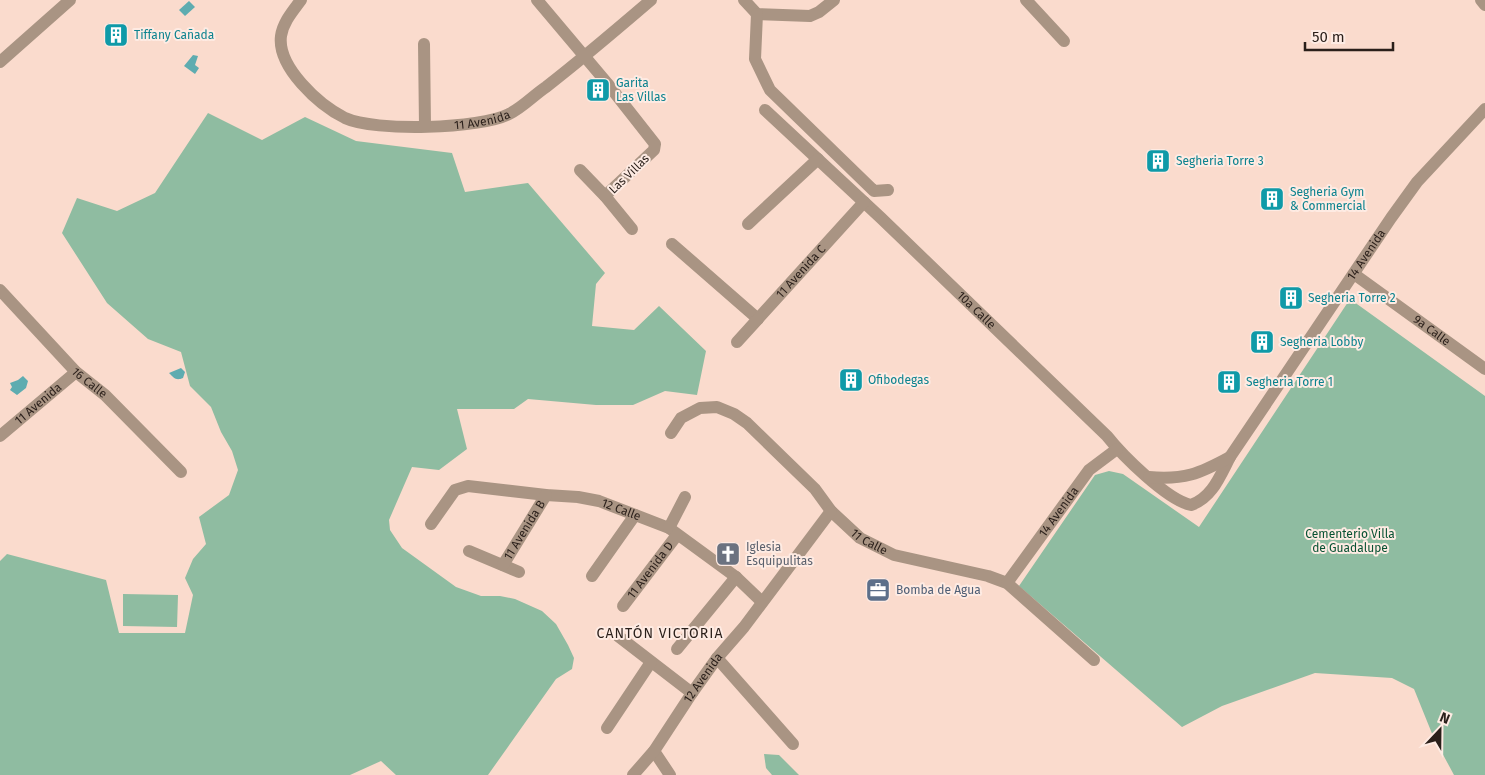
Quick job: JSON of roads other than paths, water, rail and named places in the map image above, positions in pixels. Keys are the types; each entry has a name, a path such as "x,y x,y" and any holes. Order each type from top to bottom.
{"street":[{"path":"2,57 70,0"},
{"name":"11 Avenida","path":"301,0 286,19 281,36 282,56 305,88 346,118 371,125 425,126 455,126 485,122 510,114 585,57 651,0"},
{"path":"537,0 585,57"},
{"path":"744,0 757,14 810,16 819,12 834,0"},
{"path":"1026,0 1064,41"},
{"path":"1481,0 1485,5"},
{"path":"757,14 755,59 770,90 874,191 888,190"},
{"path":"424,44 425,126"},
{"name":"Las Villas","path":"585,57 655,144 654,150 605,196"},
{"name":"14 Avenida","path":"1191,505 1203,499 1211,492 1230,457 1417,182 1485,109"},
{"name":"10a Calle","path":"765,110 864,202 1107,436 1127,460 1177,500 1191,505"},
{"path":"748,224 818,159"},
{"name":"Las Villas","path":"580,170 605,196 632,229"},
{"name":"11 Avenida C","path":"737,342 864,202"},
{"path":"672,244 758,319"},
{"name":"9a Calle","path":"1354,274 1485,369"},
{"name":"16 Calle","path":"0,290 76,372 105,395 181,472"},
{"name":"11 Avenida","path":"0,436 76,372"},
{"name":"11 Calle","path":"671,433 681,418 700,408 717,407 734,414 747,423 815,489 831,511 860,538 894,555 988,576 1007,583 1094,660"},
{"name":"14 Avenida","path":"1007,583 1089,470 1117,449"},
{"path":"1149,478 1170,479 1188,476 1230,457"},
{"name":"12 Calle","path":"431,524 455,490 468,486 578,497 599,501 673,531 736,577 762,602"},
{"name":"11 Avenida B","path":"503,565 546,495"},
{"name":"11 Avenida D","path":"623,606 673,531 685,497"},
{"name":"12 Avenida","path":"633,775 654,751 717,658 744,627 831,511"},
{"path":"592,576 635,515"},
{"name":"11 Avenida B","path":"469,551 519,572"},
{"path":"677,649 736,577"},
{"path":"618,636 692,693"},
{"path":"717,658 793,744"},
{"path":"607,728 651,662"},
{"path":"654,751 670,775"}],"water":[{"path":"189,1 195,7 185,16 179,10"},
{"path":"193,55 198,56 195,65 199,68 195,74 184,66"},
{"path":"181,368 185,372 183,378 175,378 169,373"},
{"path":"23,376 28,381 26,388 17,395 10,390 12,387 10,383"}],"place":[{"name":"Tiffany Cañada","path":"116,35"},
{"name":"Garita Las Villas","path":"598,90"},
{"name":"Segheria Torre 3","path":"1158,161"},
{"name":"Segheria Gym & Commercial","path":"1272,199"},
{"name":"Segheria Torre 2","path":"1291,298"},
{"name":"Segheria Lobby","path":"1262,342"},
{"name":"Ofibodegas","path":"851,380"},
{"name":"Segheria Torre 1","path":"1229,382"},
{"name":"Iglesia Esquipulitas","path":"728,554"},
{"name":"Bomba de Agua","path":"878,590"}],"district":[{"name":"CANTÓN VICTORIA","path":"660,633"}],"park label":[{"name":"Cementerio Villa de Guadalupe","path":"1350,541"}]}
